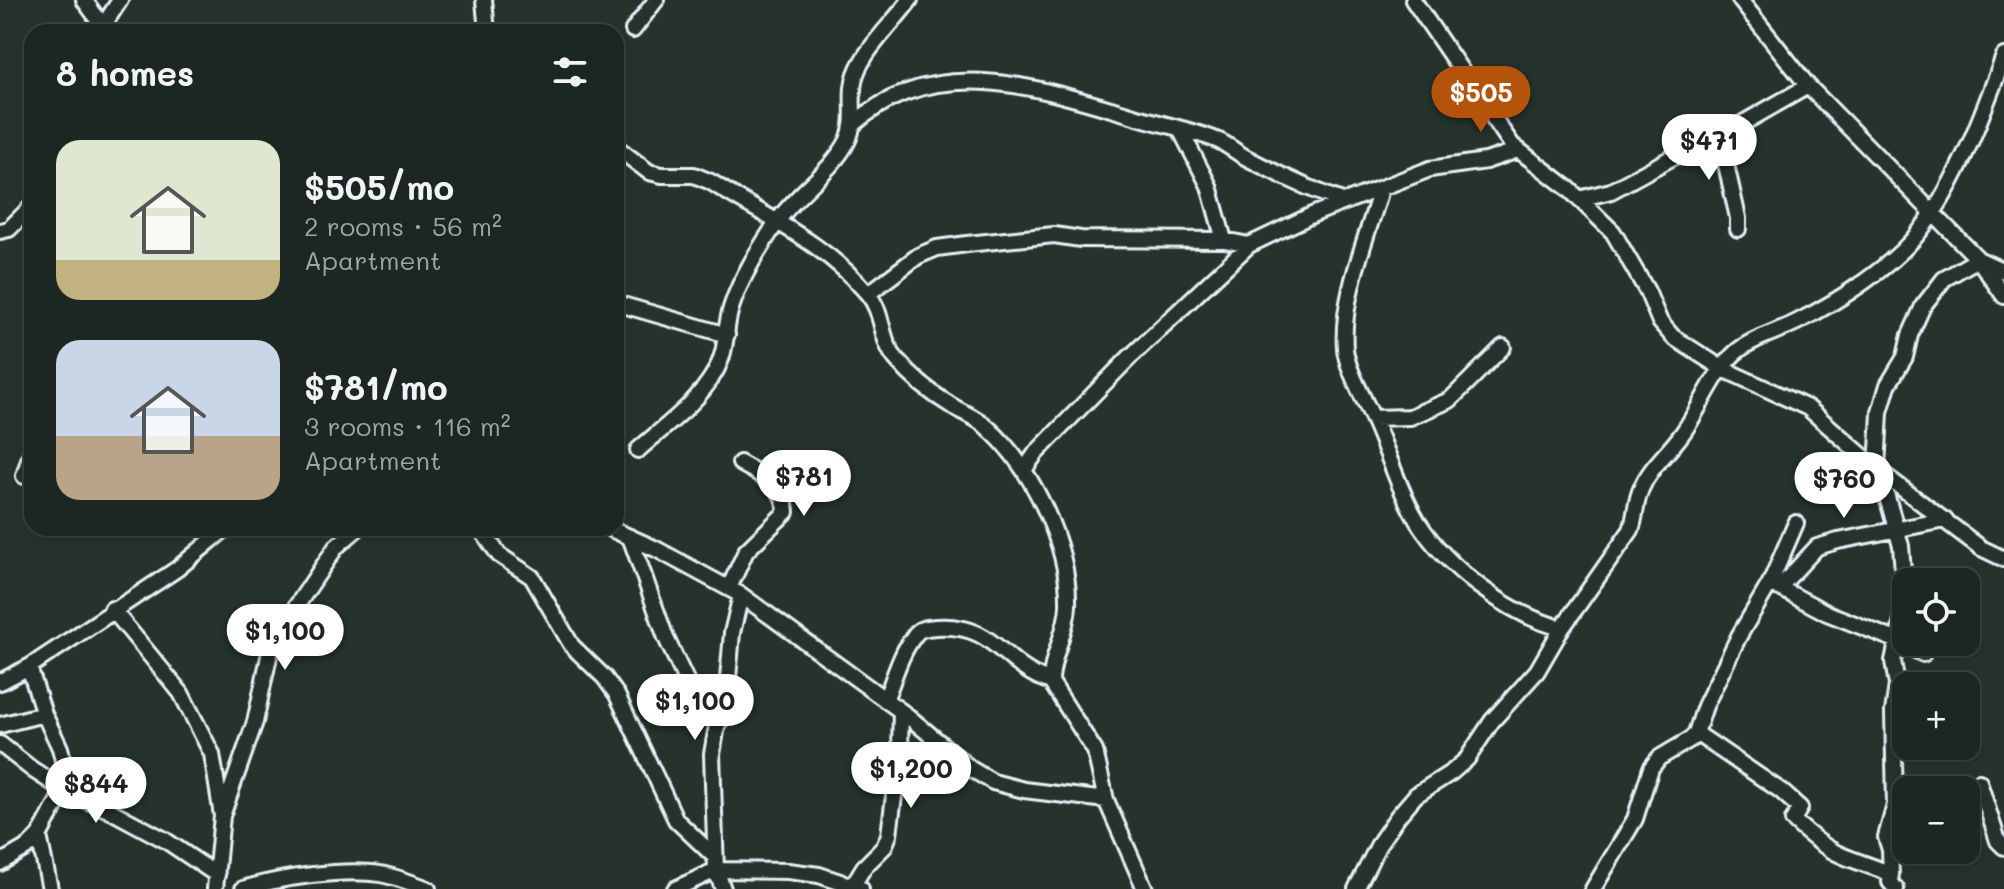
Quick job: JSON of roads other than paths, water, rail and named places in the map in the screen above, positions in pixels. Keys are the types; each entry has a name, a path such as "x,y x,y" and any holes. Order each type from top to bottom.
{"street":[{"path":"84,0 100,24"},
{"path":"106,24 120,0"},
{"path":"484,0 486,24"},
{"path":"633,30 656,0"},
{"path":"1413,0 1503,133 1518,150 1579,199 1613,232 1647,291 1660,322 1673,337 1723,369 1808,408 1880,471 1981,548 2004,559"},
{"path":"1740,0 1808,86 1978,259 2004,296"},
{"path":"853,125 855,75 902,2"},
{"path":"1356,889 1380,842 1398,816 1416,795 1467,759 1492,721 1537,671 1562,628 1631,530 1639,491 1649,474 1682,434 1733,355 1801,320 1890,261 1920,231 1981,120 2004,56"},
{"path":"638,450 701,392 721,360 726,348 729,312 740,281 777,222 829,166 844,146 853,125 872,107 898,96 965,79 990,80 1050,91 1205,136 1345,202"},
{"path":"1579,199 1611,191 1808,86"},
{"path":"1181,131 1209,186 1224,240"},
{"path":"1719,133 1738,229"},
{"path":"1024,470 1036,453 1130,357 1249,245 1314,214 1430,169 1486,161 1518,150"},
{"path":"624,153 649,172 694,175 711,182 821,248 878,308 882,329 896,359 947,403 985,424 1024,470 1044,510 1066,573 1068,606 1064,633 1051,669 1051,682 1095,751 1106,800 1145,889"},
{"path":"1381,189 1345,314 1345,352 1403,493 1418,522 1443,553 1474,581 1539,623 1562,628"},
{"path":"0,231 9,229 24,214"},
{"path":"868,294 918,256 937,248 1054,235 1081,239 1224,240 1249,245"},
{"path":"1978,259 2004,271"},
{"path":"1903,568 1901,546 1880,471 1880,412 1888,385 1905,357 1910,335 1923,306 1944,279 1978,259"},
{"path":"624,305 727,335"},
{"path":"1373,418 1410,417 1450,400 1503,347"},
{"path":"723,889 716,863 712,754 726,701 735,591 746,551 786,512 786,499 779,488 740,463"},
{"path":"1593,889 1635,819 1651,768 1659,758 1696,733 1705,706 1739,636 1775,586 1817,547 1945,520"},
{"path":"1775,586 1796,523"},
{"path":"624,534 735,591 901,711 971,769 993,782 1024,790 1106,800"},
{"path":"0,682 29,667 112,609 177,569 216,536"},
{"path":"216,882 222,816 255,722 270,652 279,632 336,547 349,536"},
{"path":"486,536 499,555 532,577 572,646 604,677 617,695 676,820 716,863"},
{"path":"630,537 666,638 695,699 719,723"},
{"path":"1775,586 1827,613 1892,639"},
{"path":"112,609 181,693 201,729 212,754 222,816"},
{"path":"885,700 907,648 915,633 923,628 964,627 980,633 1030,675 1051,682"},
{"path":"0,863 29,846 39,836 64,790 63,760 29,667"},
{"path":"675,889 716,863 819,875 857,887 864,867 884,847 889,835 900,749 901,711"},
{"path":"0,725 44,714"},
{"path":"1696,733 1800,808 1793,820 1807,833 1842,856 1856,858 1891,874"},
{"path":"0,744 64,790 165,840 216,882"},
{"path":"1896,889 1890,882 1890,850 1886,837 1895,805 1898,760"},
{"path":"1980,785 1998,841 2004,847"},
{"path":"39,836 50,889"},
{"path":"243,889 263,882 352,872 378,874 428,889"}]}
